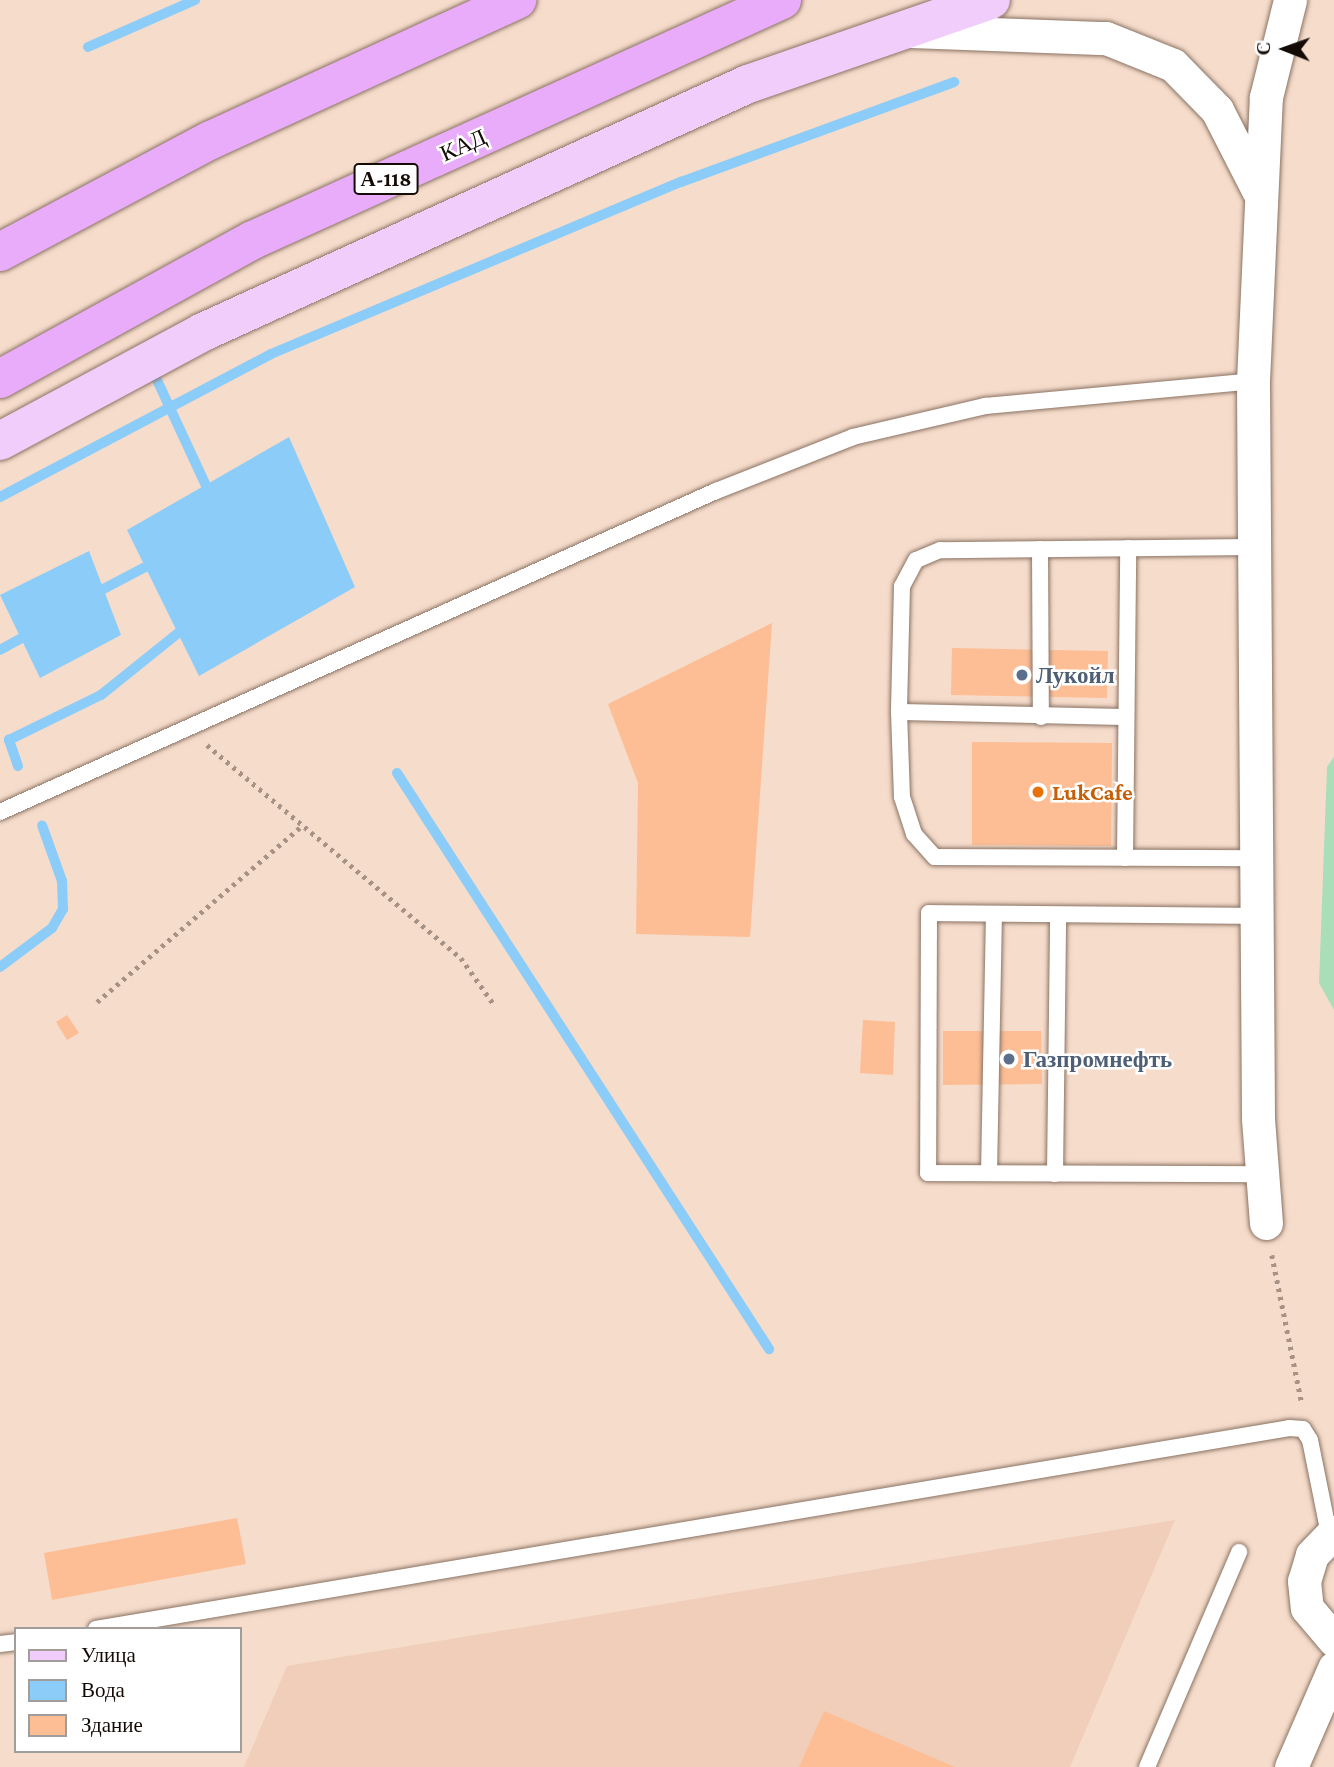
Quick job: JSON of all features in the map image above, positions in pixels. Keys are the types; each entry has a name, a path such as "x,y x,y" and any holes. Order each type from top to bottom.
{"highway":[{"path":"0,252 211,139 517,0"},
{"name":"КАД","path":"0,379 253,240 782,0"}],"main road":[{"path":"0,441 203,331 748,84 991,0"}],"street":[{"path":"1266,1223 1262,1174 1252,547 1253,381 1258,190 1266,97 1290,0"},
{"path":"898,31 1106,38 1174,65 1217,110 1258,190"},
{"path":"1332,1533 1312,1555 1304,1581 1307,1608 1334,1640"},
{"path":"1292,1767 1334,1668"}],"lane":[{"path":"0,812 716,491 853,437 985,405 1253,381"},
{"path":"1252,547 940,550 915,560 902,586 900,712 902,797 914,834 935,857 1257,858"},
{"path":"1125,858 1128,548"},
{"path":"1040,549 1041,716"},
{"path":"900,712 1126,717"},
{"path":"1258,916 929,912 928,1173 1262,1174"},
{"path":"989,1173 995,914"},
{"path":"1055,1174 1058,915"},
{"path":"108,1627 1303,1429 1332,1533"},
{"path":"1147,1767 1239,1552"}],"path":[{"path":"188,728 460,958 493,1003"},
{"path":"97,1002 303,825"},
{"path":"1266,1223 1303,1429"}],"shaded area":[{"path":"1175,1520 1070,1767 244,1767 287,1666"}],"green space":[{"path":"1334,757 1334,1010 1319,983 1327,767"}],"water":[{"path":"289,437 355,587 199,676 127,530"},
{"path":"89,551 121,635 40,678 0,595"}],"building":[{"path":"772,623 750,937 636,934 638,783 608,704"},
{"path":"952,648 1108,651 1107,698 951,695"},
{"path":"972,742 1112,743 1111,846 972,845"},
{"path":"67,1015 79,1033 67,1040 56,1022"},
{"path":"863,1020 895,1022 893,1075 860,1073"},
{"path":"943,1031 1041,1031 1042,1084 943,1085"},
{"path":"237,1518 246,1564 52,1600 44,1553"},
{"path":"824,1711 955,1767 799,1767"}],"waterway":[{"path":"88,47 195,0"},
{"path":"0,497 271,354 681,182 954,82"},
{"path":"157,380 210,494"},
{"path":"92,595 153,563"},
{"path":"18,766 9,740 101,695 188,625"},
{"path":"0,650 32,632"},
{"path":"397,773 769,1349"},
{"path":"0,967 52,928 63,909 62,881 42,825"}],"place":[{"name":"Лукойл","path":"1022,675"},
{"name":"LukCafe","path":"1038,792"},
{"name":"Газпромнефть","path":"1009,1059"}]}
